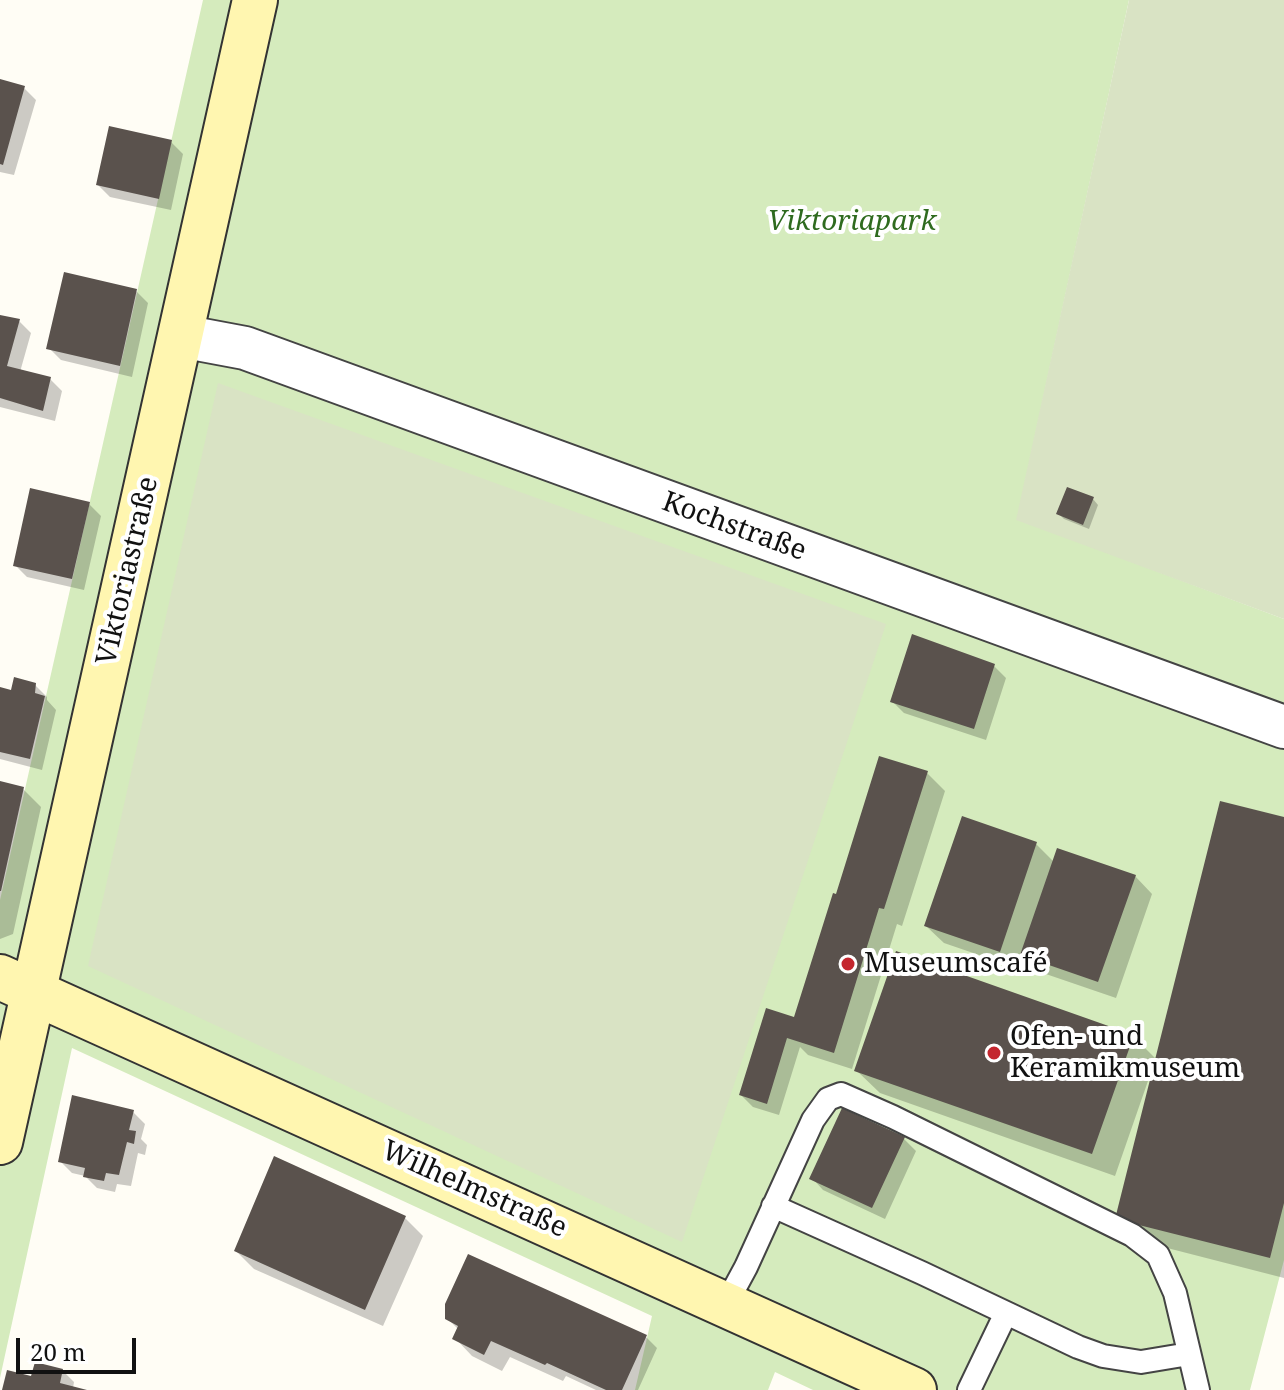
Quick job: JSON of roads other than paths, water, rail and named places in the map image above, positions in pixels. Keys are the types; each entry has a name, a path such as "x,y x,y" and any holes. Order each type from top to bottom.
{"street":[{"name":"Viktoriastraße","path":"0,1142 16,984 181,336 255,0"},
{"name":"Kochstraße","path":"181,336 245,348 1284,727"},
{"name":"Wilhelmstraße","path":"16,984 914,1390"}],"lane":[{"path":"726,1304 813,1120 828,1099 841,1094 1132,1235 1158,1255 1175,1293 1198,1390"},
{"path":"773,1206 1103,1356 1141,1362 1189,1354"},
{"path":"969,1390 1006,1313"}],"place":[{"name":"Museumscafé","path":"848,964"},
{"name":"Ofen- und Keramikmuseum","path":"994,1053"}],"park label":[{"name":"Viktoriapark","path":"852,222"}]}
